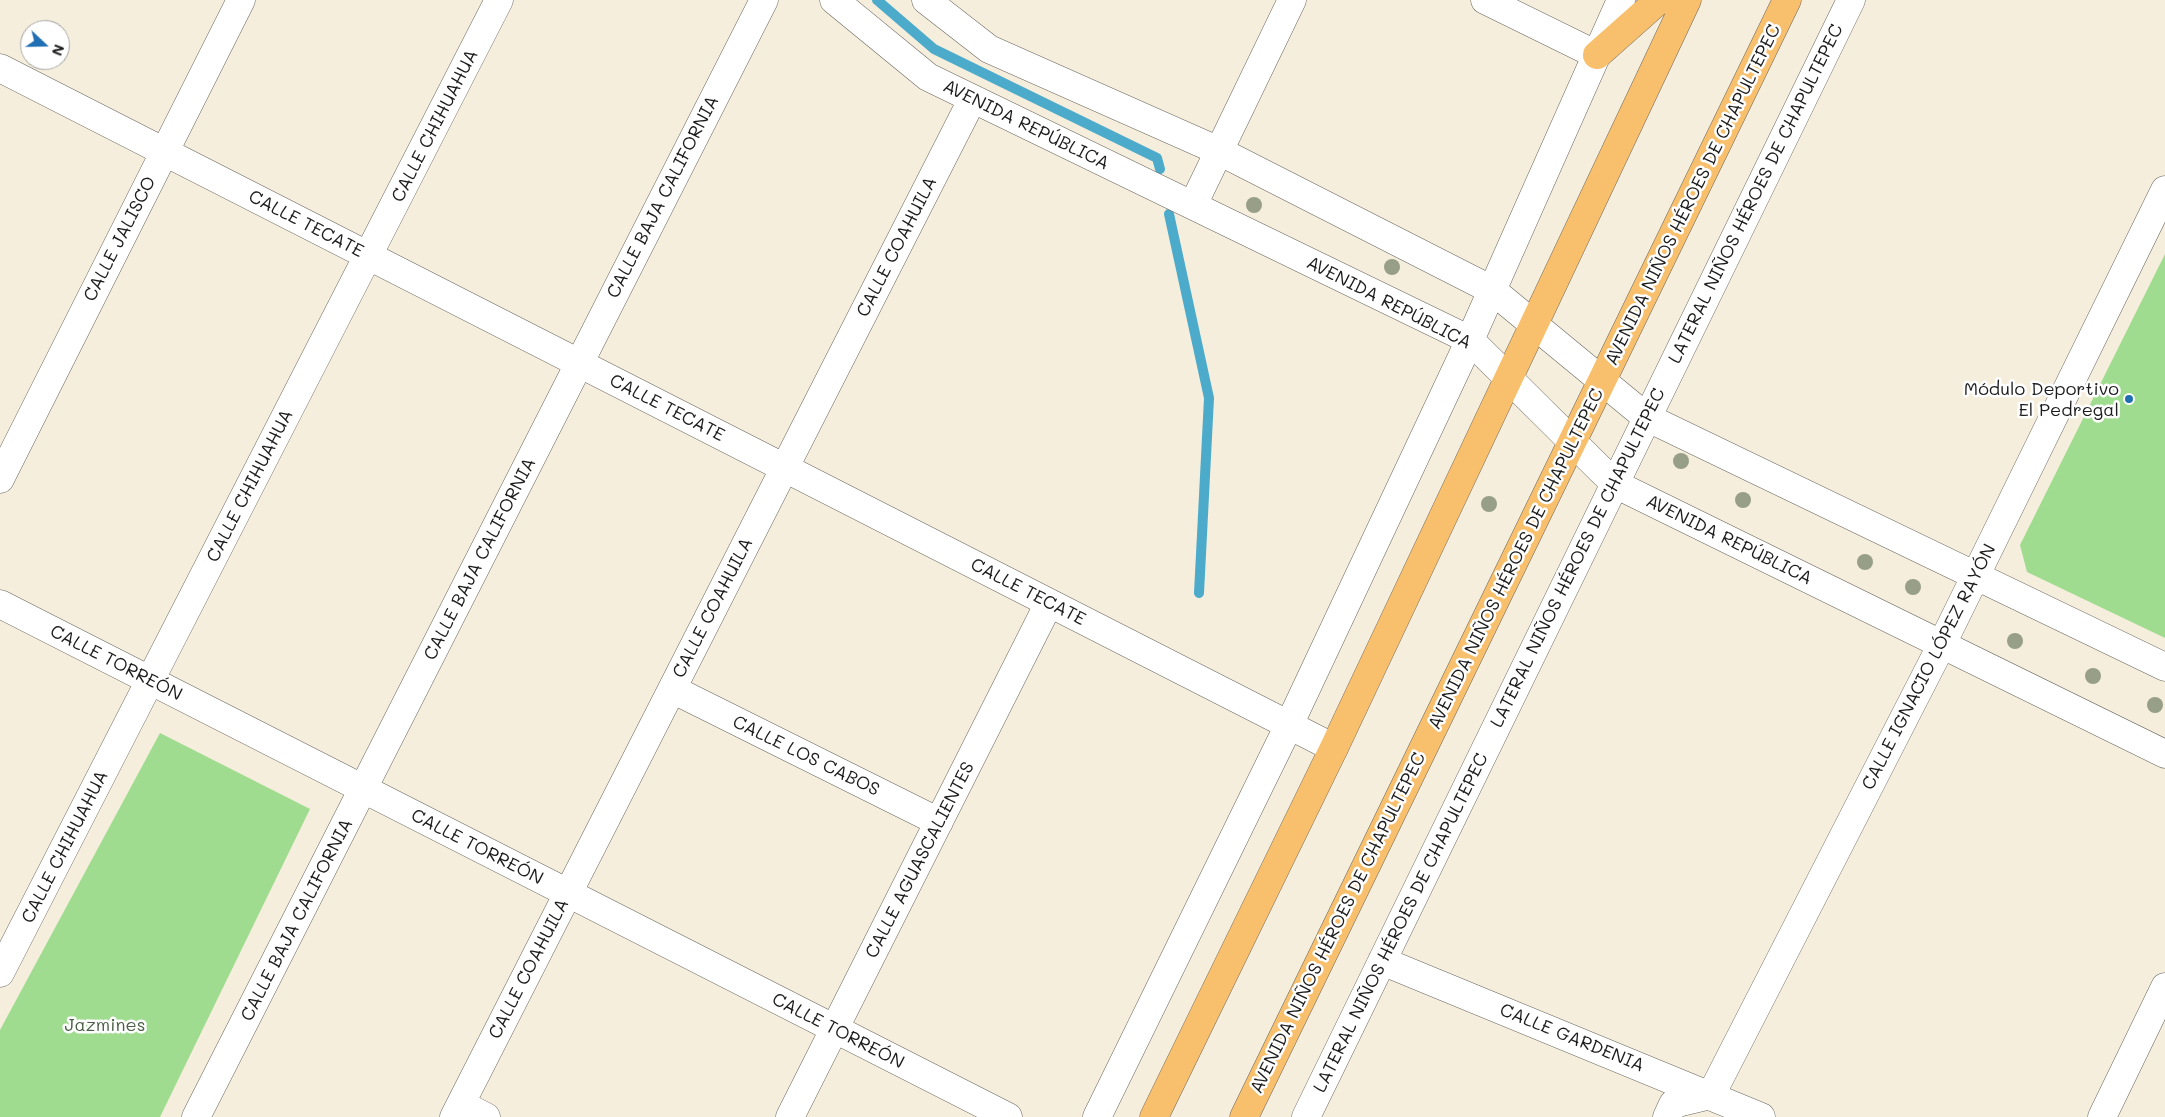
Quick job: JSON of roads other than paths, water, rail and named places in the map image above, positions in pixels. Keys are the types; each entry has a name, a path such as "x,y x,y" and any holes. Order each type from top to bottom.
{"main road":[{"path":"1597,55 1659,0"},
{"path":"1154,1117 1334,748 1687,0"},
{"name":"AVENIDA NIÑOS HÉROES DE CHAPULTEPEC","path":"1244,1117 1603,382 1787,0"}],"street":[{"name":"CALLE JALISCO","path":"0,479 241,0"},
{"name":"CALLE CHIHUAHUA","path":"0,973 499,0"},
{"name":"CALLE BAJA CALIFORNIA","path":"196,1117 764,0"},
{"name":"AVENIDA REPÚBLICA","path":"834,0 928,78 1470,340 1615,484 2165,754"},
{"path":"926,0 989,48 1219,152 1492,290 1646,417 2165,667"},
{"path":"1193,205 1292,0"},
{"path":"1485,0 1597,55"},
{"path":"1098,1117 1289,725 1470,340 1621,0"},
{"name":"LATERAL NIÑOS HÉROES DE CHAPULTEPEC","path":"1306,1117 1851,0"},
{"name":"CALLE TECATE","path":"0,68 1334,748"},
{"name":"CALLE COAHUILA","path":"457,1110 972,100"},
{"name":"CALLE IGNACIO LÓPEZ RAYÓN","path":"1711,1095 1942,644 2165,190"},
{"name":"CALLE AGUASCALIENTES","path":"790,1117 1049,603"},
{"name":"CALLE TORREÓN","path":"0,604 1008,1117"},
{"name":"CALLE LOS CABOS","path":"672,689 939,822"},
{"name":"CALLE GARDENIA","path":"1382,961 1761,1117"},
{"path":"2102,1117 2165,987"},
{"path":"1667,1117 1673,1104 1711,1095"},
{"path":"457,1110 486,1117"}],"waterway":[{"path":"877,0 934,49 1157,158 1160,169"},
{"path":"1169,214 1209,398 1199,593"}],"place":[{"name":"Módulo Deportivo El Pedregal","path":"2129,399"}],"park label":[{"name":"Jazmines","path":"105,1025"}]}
